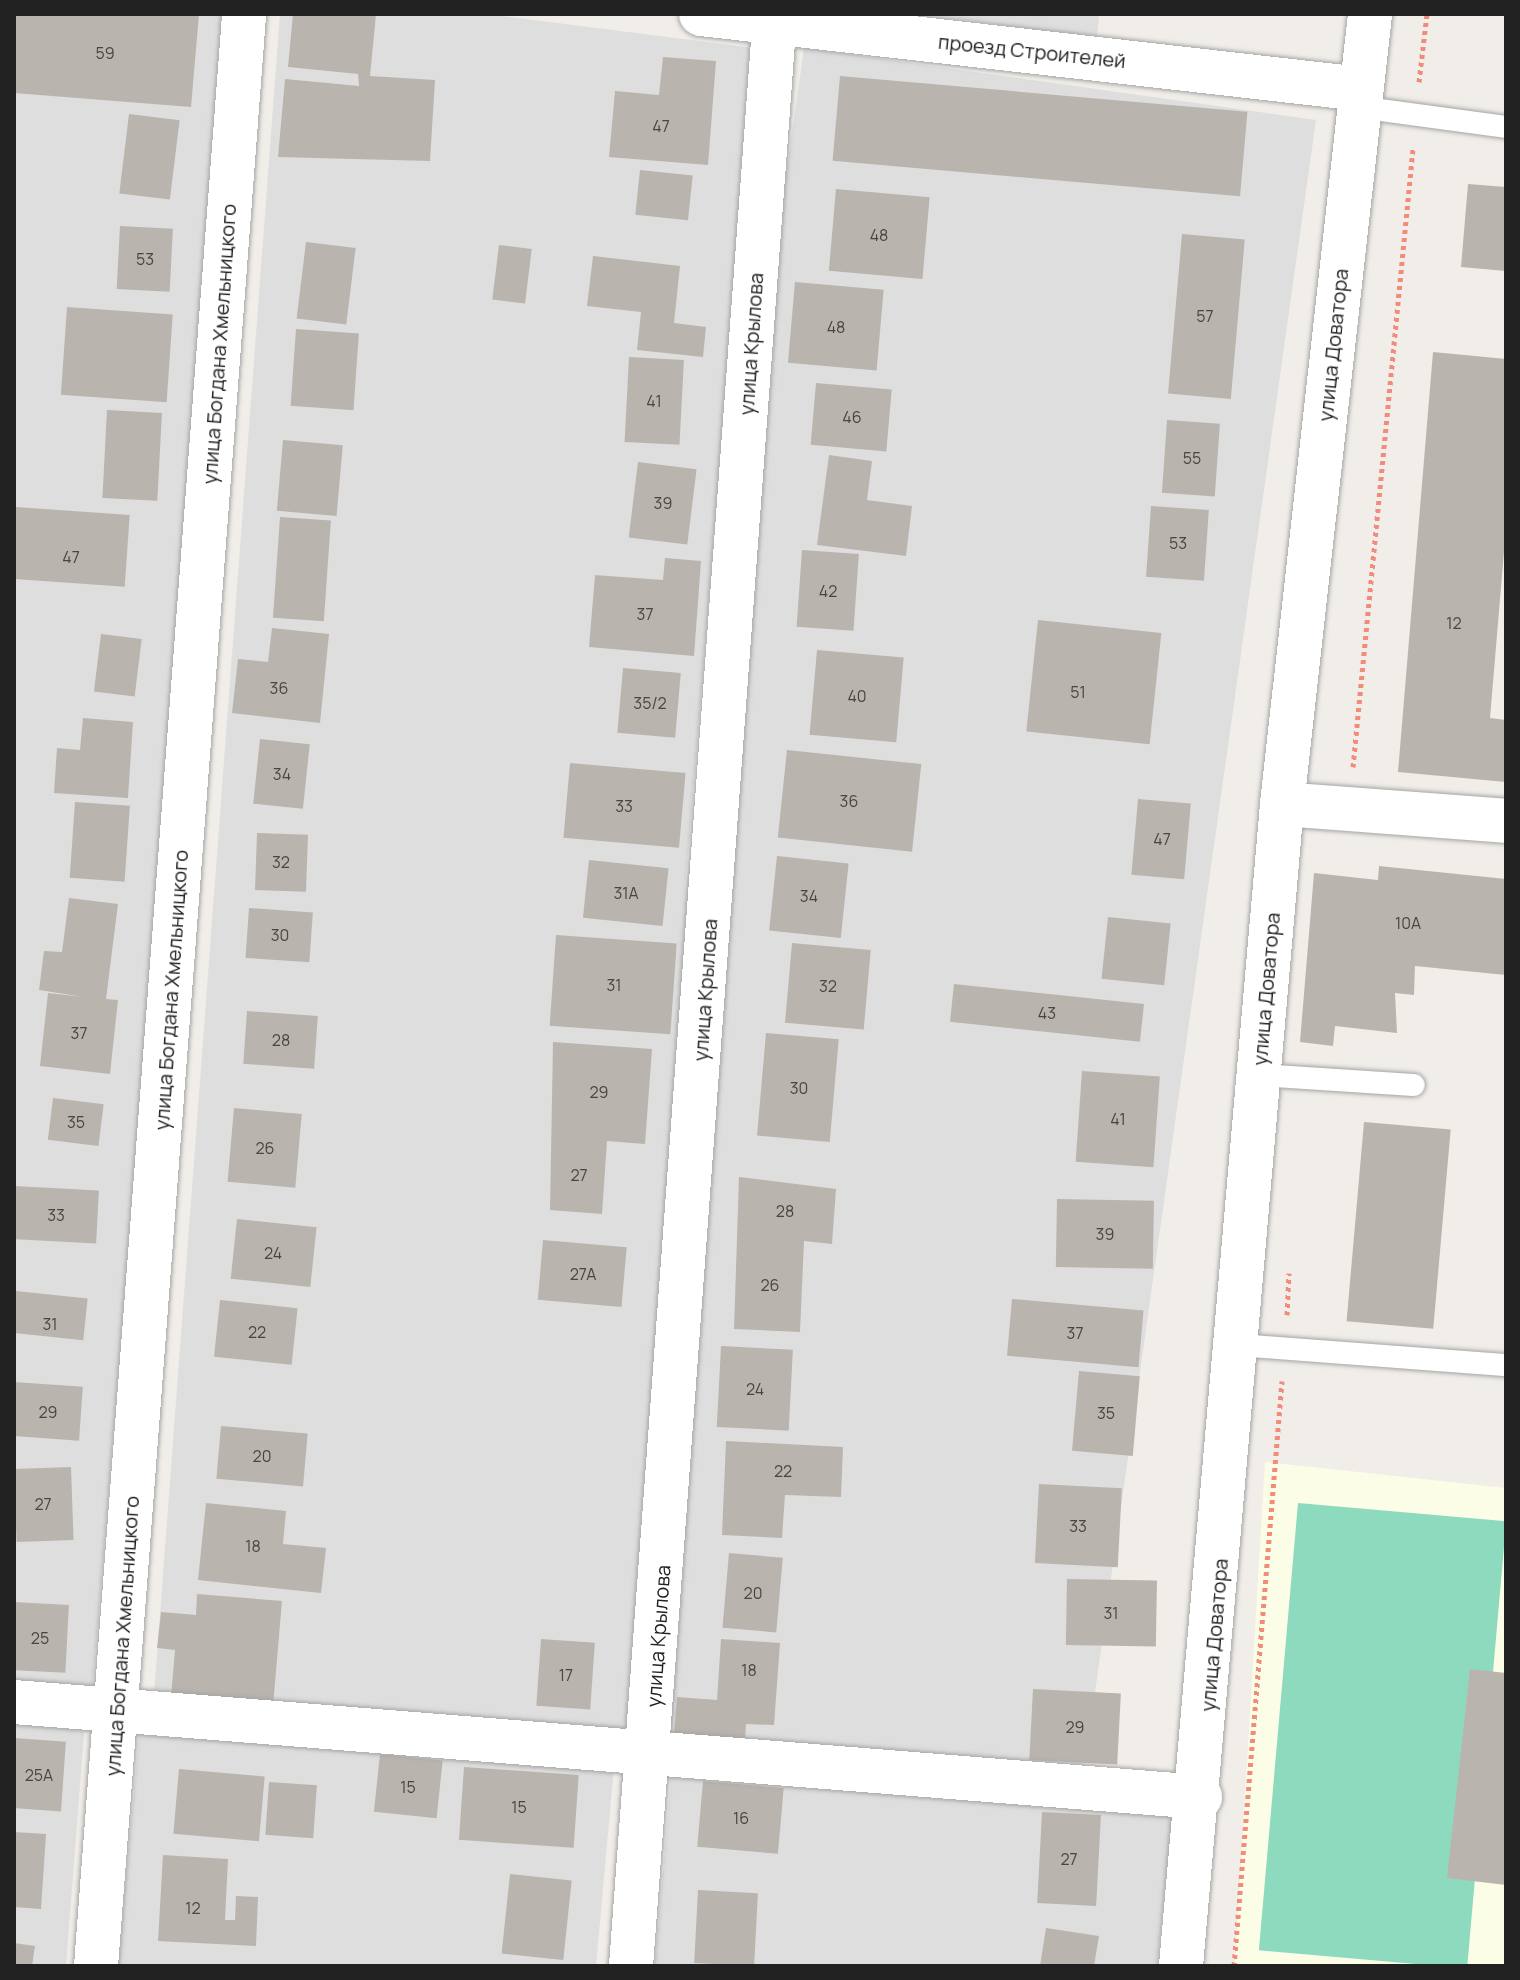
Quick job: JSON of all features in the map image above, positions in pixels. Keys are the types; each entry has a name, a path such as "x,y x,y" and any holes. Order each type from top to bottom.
{"street":[{"name":"улица Богдана Хмельницкого","path":"96,1966 244,14"},
{"name":"проезд Строителей","path":"701,14 775,18 1360,98"},
{"name":"улица Доватора","path":"1181,1966 1200,1797 1259,1075 1302,805 1360,98 1370,14"},
{"name":"улица Крылова","path":"631,1966 650,1753 775,18"},
{"path":"1302,805 1506,821"},
{"path":"14,1702 1200,1797"}],"lane":[{"path":"1360,98 1416,115 1506,127"},
{"path":"1259,1075 1414,1085"},
{"path":"1239,1345 1506,1365"}],"path":[{"path":"1302,805 1353,767 1427,14"},
{"path":"1234,1966 1290,1269"}],"shaded area":[{"path":"14,14 230,14 92,1694 14,1686"},
{"path":"280,14 487,14 754,48 616,1733 154,1695"},
{"path":"917,14 1099,14 1097,37"},
{"path":"804,48 1316,120 1079,1803 567,1731"},
{"path":"1265,1462 1506,1488 1506,1966 1235,1966"},
{"path":"14,1717 85,1722 66,1966 14,1966"},
{"path":"140,1726 614,1767 596,1966 118,1966"},
{"path":"671,1777 1173,1813 1157,1966 655,1966"}],"green space":[{"path":"1298,1503 1506,1521 1467,1966 1259,1950"}],"building":[{"path":"14,14 199,14 191,107 14,93"},
{"path":"293,14 376,14 370,76 435,80 430,161 278,157 285,79 359,86 358,74 288,67"},
{"path":"663,57 716,61 708,165 609,157 615,91 659,95"},
{"path":"840,76 1247,112 1240,196 833,161"},
{"path":"129,114 180,120 170,200 119,193"},
{"path":"640,170 693,176 688,220 635,215"},
{"path":"1468,184 1506,187 1506,271 1461,267"},
{"path":"836,189 930,197 922,279 829,271"},
{"path":"120,226 173,229 170,292 117,289"},
{"path":"1182,234 1245,239 1231,399 1168,393"},
{"path":"306,242 356,248 346,325 297,318"},
{"path":"499,245 532,249 525,304 492,300"},
{"path":"593,256 680,266 674,323 706,327 703,357 637,350 641,312 587,306"},
{"path":"795,282 884,290 877,370 788,363"},
{"path":"67,307 173,314 167,402 61,395"},
{"path":"296,329 359,333 353,410 291,406"},
{"path":"1433,352 1506,359 1506,528 1490,718 1506,720 1506,782 1398,772"},
{"path":"629,357 684,360 679,445 625,442"},
{"path":"816,383 892,390 886,451 811,445"},
{"path":"107,410 162,413 157,501 102,498"},
{"path":"1167,420 1220,424 1215,497 1162,493"},
{"path":"283,440 343,445 337,516 277,511"},
{"path":"829,455 872,461 867,500 912,506 906,556 817,545"},
{"path":"638,462 697,469 687,545 629,537"},
{"path":"1151,506 1209,510 1204,581 1146,577"},
{"path":"16,507 130,515 125,587 14,579"},
{"path":"280,517 331,521 324,621 273,618"},
{"path":"802,550 859,554 853,631 797,627"},
{"path":"665,558 701,561 694,656 589,647 595,575 663,580"},
{"path":"1038,620 1161,633 1150,744 1026,731"},
{"path":"272,628 329,634 320,723 232,713 238,659 268,662"},
{"path":"101,634 142,639 135,697 94,692"},
{"path":"817,650 904,658 896,742 810,735"},
{"path":"623,668 681,673 675,738 617,733"},
{"path":"83,718 133,722 128,798 54,793 57,748 80,750"},
{"path":"260,739 310,744 303,809 253,804"},
{"path":"787,750 921,764 912,852 778,838"},
{"path":"570,763 686,773 679,848 563,838"},
{"path":"1138,799 1191,804 1184,879 1131,875"},
{"path":"75,802 130,806 125,882 70,878"},
{"path":"257,833 308,835 306,892 255,890"},
{"path":"777,856 849,864 841,938 769,931"},
{"path":"589,860 669,868 662,926 583,918"},
{"path":"1379,866 1506,879 1506,975 1415,966 1414,995 1395,993 1397,1033 1335,1026 1333,1046 1300,1042 1314,873 1378,880"},
{"path":"69,898 118,904 106,999 118,1000 110,1074 40,1066 48,993 84,997 39,990 44,951 62,952"},
{"path":"249,908 313,912 309,962 246,958"},
{"path":"1108,917 1171,924 1164,985 1102,979"},
{"path":"556,935 677,943 670,1034 550,1026"},
{"path":"792,943 871,950 864,1030 785,1023"},
{"path":"954,984 1144,1004 1140,1042 950,1022"},
{"path":"247,1011 318,1016 314,1069 243,1064"},
{"path":"766,1033 839,1039 830,1142 757,1136"},
{"path":"553,1042 652,1049 645,1144 607,1141 602,1214 550,1210"},
{"path":"1082,1071 1160,1076 1153,1167 1076,1162"},
{"path":"53,1098 104,1104 99,1146 48,1140"},
{"path":"234,1108 302,1114 295,1188 228,1182"},
{"path":"1364,1122 1451,1130 1433,1329 1347,1321"},
{"path":"739,1177 836,1189 832,1244 804,1241 800,1332 734,1329"},
{"path":"14,1186 99,1190 96,1243 14,1239"},
{"path":"1057,1199 1154,1201 1153,1269 1056,1267"},
{"path":"237,1219 317,1227 310,1287 231,1279"},
{"path":"543,1240 627,1247 621,1307 538,1300"},
{"path":"16,1291 88,1299 83,1340 14,1333"},
{"path":"1012,1299 1143,1311 1139,1367 1007,1356"},
{"path":"220,1300 298,1308 292,1365 214,1357"},
{"path":"721,1346 793,1350 789,1431 717,1427"},
{"path":"1079,1371 1140,1376 1133,1456 1072,1451"},
{"path":"14,1382 83,1387 79,1441 14,1436"},
{"path":"221,1426 308,1434 303,1486 216,1479"},
{"path":"726,1441 843,1447 841,1497 785,1495 782,1538 722,1535"},
{"path":"71,1467 74,1540 17,1542 14,1469"},
{"path":"1039,1484 1122,1488 1118,1567 1035,1563"},
{"path":"206,1503 286,1511 283,1544 326,1548 321,1593 198,1580"},
{"path":"729,1553 783,1558 776,1632 722,1628"},
{"path":"1067,1579 1157,1581 1156,1647 1066,1645"},
{"path":"197,1594 282,1601 273,1706 171,1697 175,1650 157,1648 161,1612 196,1615"},
{"path":"14,1602 69,1605 65,1673 14,1670"},
{"path":"541,1639 595,1643 590,1710 536,1706"},
{"path":"721,1639 780,1643 774,1725 746,1724 745,1740 674,1735 677,1697 717,1700"},
{"path":"1470,1669 1506,1673 1506,1885 1447,1878"},
{"path":"1033,1689 1121,1694 1117,1765 1029,1760"},
{"path":"14,1738 66,1742 61,1811 14,1808"},
{"path":"380,1754 443,1761 437,1818 374,1812"},
{"path":"464,1767 579,1775 574,1848 459,1840"},
{"path":"179,1769 265,1776 259,1841 173,1834"},
{"path":"703,1781 784,1788 778,1854 697,1847"},
{"path":"269,1782 317,1785 313,1838 265,1835"},
{"path":"1042,1812 1101,1815 1096,1906 1037,1903"},
{"path":"14,1832 46,1834 41,1909 14,1907"},
{"path":"163,1855 228,1859 225,1920 235,1920 236,1896 258,1897 256,1946 158,1941"},
{"path":"510,1874 572,1880 563,1960 502,1954"},
{"path":"698,1890 758,1893 754,1966 694,1963"},
{"path":"1046,1928 1099,1936 1094,1966 1040,1966"},
{"path":"14,1943 35,1946 32,1966 14,1966"}]}
